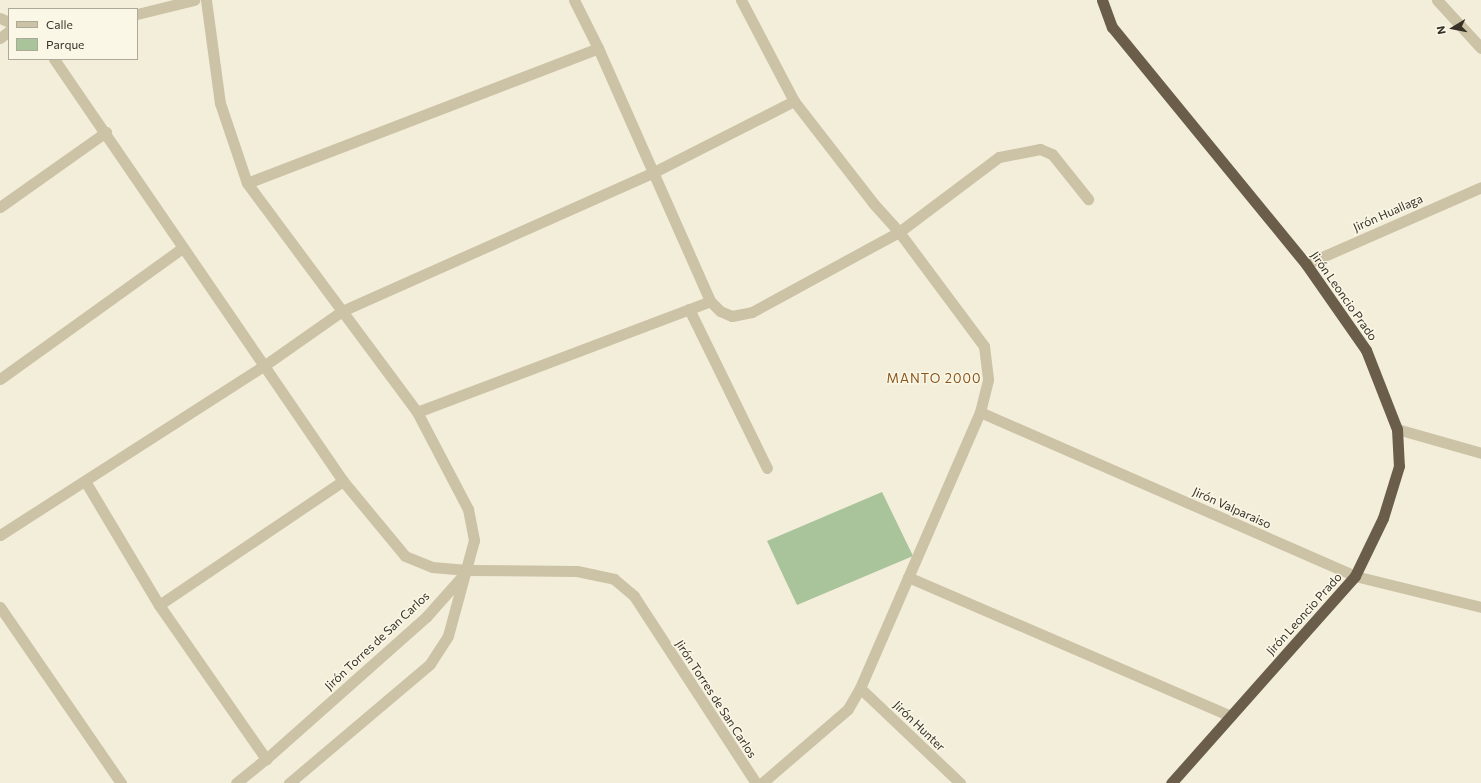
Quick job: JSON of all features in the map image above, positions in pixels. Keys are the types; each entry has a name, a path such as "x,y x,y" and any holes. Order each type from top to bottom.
{"highway":[{"name":"Jirón Leoncio Prado","path":"1102,0 1112,27 1306,264 1366,350 1397,429 1398,466 1384,518 1355,576 1171,783"}],"street":[{"path":"138,14 194,0"},
{"path":"206,0 220,103 247,183 417,412 468,509 474,540 448,636 430,664 289,783"},
{"path":"574,0 598,48 710,301 720,311 732,316 752,312 900,232 999,157 1040,149 1052,154 1088,199"},
{"path":"740,0 794,101 874,203 900,232 984,346 988,380 980,412 860,688 848,709 762,783"},
{"path":"1436,0 1481,48"},
{"path":"0,38 8,32"},
{"path":"247,183 598,48"},
{"path":"55,60 106,132 182,248 265,365 343,481 405,556 432,567 467,570"},
{"path":"0,535 265,365 342,311 654,172 794,101"},
{"path":"0,207 106,132"},
{"name":"Jirón Huallaga","path":"1306,264 1481,186"},
{"path":"0,379 182,248"},
{"path":"417,412 710,301"},
{"path":"689,309 767,468"},
{"name":"Jirón Valparaiso","path":"980,412 1355,576 1481,607"},
{"path":"1397,429 1481,453"},
{"path":"85,481 159,605 266,759"},
{"path":"159,605 343,481"},
{"name":"Jirón Torres de San Carlos","path":"236,783 266,759 426,617 467,570 577,571 614,579 634,596 756,783"},
{"path":"908,577 1230,716"},
{"path":"0,607 121,783"},
{"name":"Jirón Hunter","path":"860,688 960,783"}],"green space":[{"path":"882,492 913,556 797,605 767,541"}],"district":[{"name":"MANTO 2000","path":"934,378"}]}
